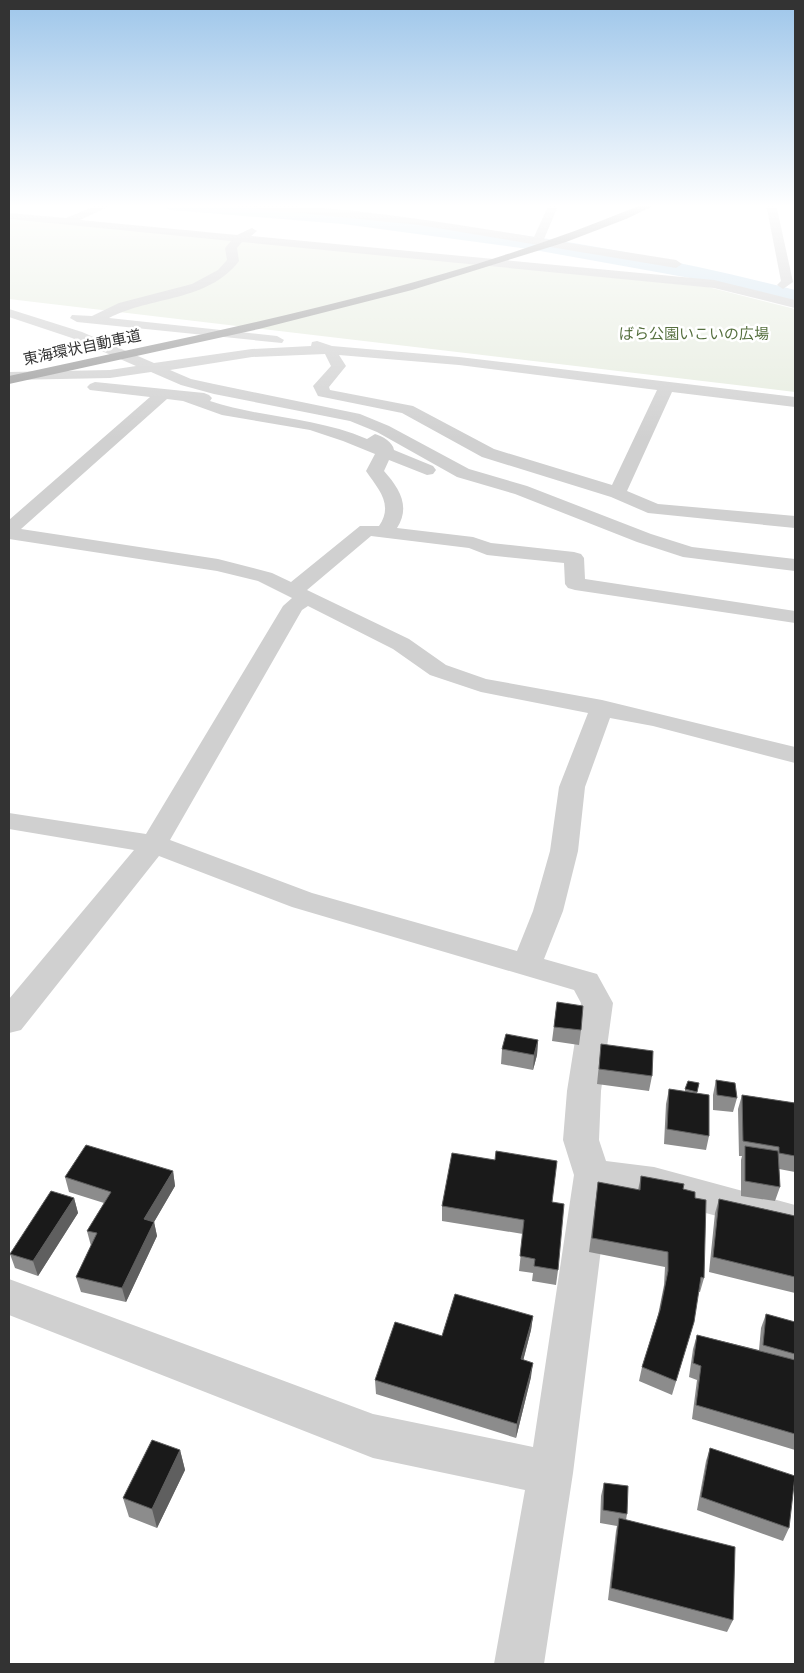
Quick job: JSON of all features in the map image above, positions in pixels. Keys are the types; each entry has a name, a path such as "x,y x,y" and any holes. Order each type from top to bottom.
{"highway":[{"name":"東海環状自動車道","path":"9,378 246,328 423,282"}],"street":[{"path":"95,319 124,306 187,291 206,282"},
{"path":"694,282 714,284 795,304"},
{"path":"787,282 778,284 795,289"},
{"path":"9,304 77,318 309,343 328,350 340,366 321,386 323,393 389,404 407,409 488,453 617,493 655,509 795,522"},
{"path":"9,313 77,335 175,376 214,389 316,411 371,436 386,448 375,471 392,491 396,506 390,524 385,531"},
{"path":"77,318 142,348 174,367 179,373 175,376"},
{"path":"9,327 103,359 171,394 222,410 313,426 349,437 457,483 544,506 570,510"},
{"path":"9,378 116,373 252,353 328,350 459,361 795,402"},
{"path":"9,378 171,394 354,417 383,429 463,473 521,490 570,510 690,553 795,565"},
{"path":"617,493 666,387"},
{"path":"9,532 171,394"},
{"path":"389,404 388,409 465,466 463,473"},
{"path":"9,1021 154,844 294,606 303,584 367,530 472,543 488,549 574,558 575,584 795,617"},
{"path":"9,532 218,565 265,578 401,644 438,670 481,685 602,708 795,755"},
{"path":"527,964 548,911 564,852 572,787 602,708"},
{"path":"9,821 154,844 302,900 586,982 597,1004 584,1091 581,1140 592,1175 551,1473 519,1664"},
{"path":"592,1175 654,1183 795,1221"},
{"path":"9,1296 373,1436 551,1473"}],"green space":[{"name":"ばら公園いこいの広場","path":"9,282 658,282 708,287 795,309 795,392 9,299"}],"building":[{"path":"557,1002 583,1006 581,1030 554,1027"},
{"path":"506,1034 538,1040 534,1055 502,1049"},
{"path":"601,1044 653,1051 652,1076 599,1069"},
{"path":"716,1080 735,1083 737,1098 717,1095"},
{"path":"688,1081 699,1083 697,1092 685,1089"},
{"path":"669,1089 709,1095 709,1136 667,1129"},
{"path":"742,1095 795,1103 795,1156 779,1153 779,1147 743,1141"},
{"path":"86,1145 173,1171 144,1219 154,1222 122,1288 76,1277 97,1233 87,1231 111,1192 65,1177"},
{"path":"745,1146 778,1151 780,1187 745,1181"},
{"path":"496,1151 557,1161 552,1202 564,1204 558,1270 534,1266 535,1259 520,1256 524,1220 442,1206 452,1153 495,1160"},
{"path":"641,1176 684,1184 683,1189 695,1192 695,1198 706,1200 704,1278 701,1277 694,1322 676,1381 642,1367 660,1310 668,1271 668,1252 592,1238 598,1182 640,1190"},
{"path":"51,1191 74,1198 33,1261 10,1254"},
{"path":"719,1199 795,1216 795,1277 713,1257"},
{"path":"455,1294 533,1316 521,1359 533,1363 517,1424 375,1380 395,1322 442,1336"},
{"path":"766,1314 795,1322 795,1354 763,1345"},
{"path":"697,1335 795,1360 795,1434 696,1405 701,1366 693,1363"},
{"path":"152,1440 180,1450 152,1509 123,1498"},
{"path":"710,1448 795,1476 789,1528 701,1497"},
{"path":"604,1483 628,1486 627,1514 603,1510"},
{"path":"619,1518 735,1547 733,1620 611,1588"}],"waterway":[{"path":"739,282 795,297"}]}
